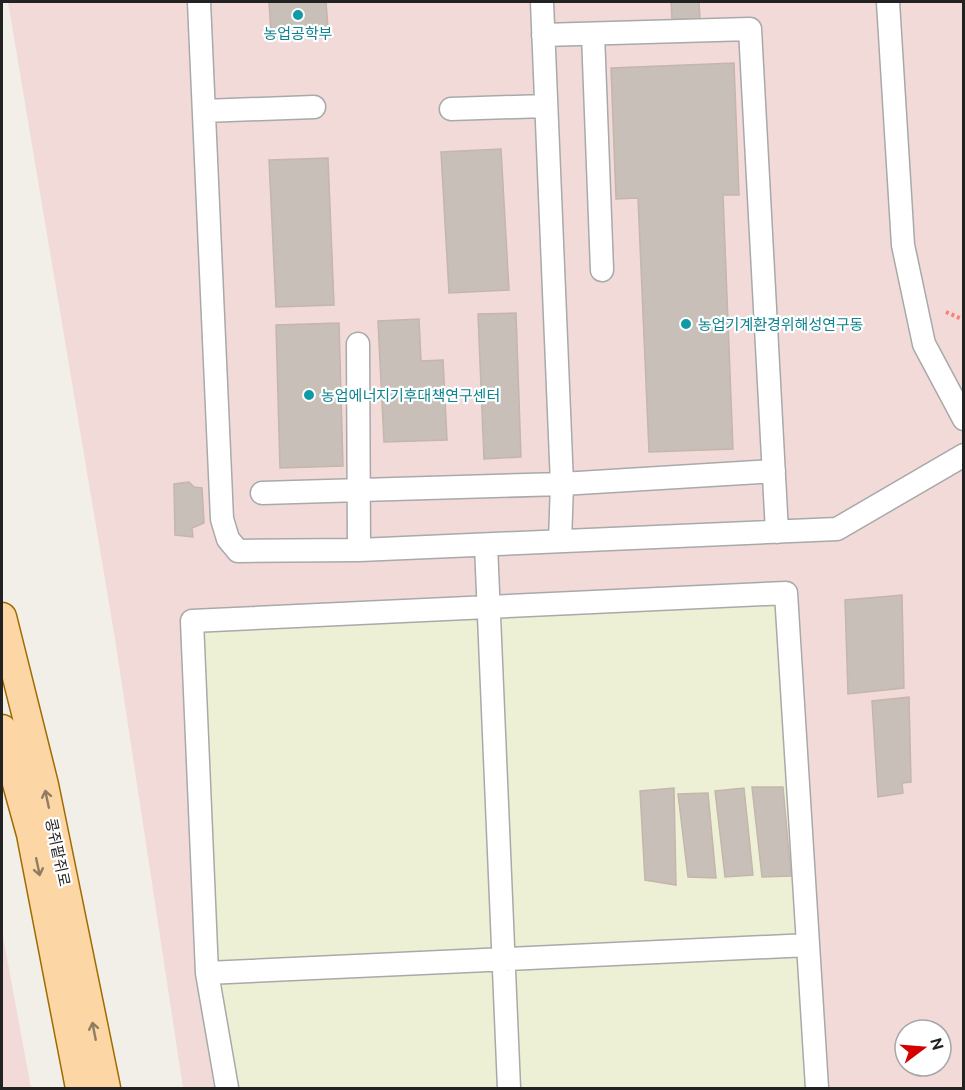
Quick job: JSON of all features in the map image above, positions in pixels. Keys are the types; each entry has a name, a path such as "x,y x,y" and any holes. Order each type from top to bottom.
{"main road":[{"name":"콩쥐팥쥐로","path":"2,617 44,785 106,1089"},
{"name":"콩쥐팥쥐로","path":"2,729 31,834 80,1089"}],"lane":[{"path":"199,2 222,519 228,538 237,551 254,553 359,550 837,529 963,455"},
{"path":"542,2 562,484 560,542"},
{"path":"888,2 903,245 924,344 963,419"},
{"path":"543,35 750,29 777,532"},
{"path":"593,34 602,270"},
{"path":"451,109 545,106"},
{"path":"204,111 314,107"},
{"path":"357,344 359,550"},
{"path":"262,493 359,492 562,484 774,471"},
{"path":"486,545 509,1089"},
{"path":"227,1089 207,973 192,621 786,592 817,1089"},
{"path":"207,973 808,945"}],"path":[{"path":"946,312 963,320"}],"shaded area":[{"path":"8,2 963,2 963,1088 183,1088 115,639"},
{"path":"2,931 31,1088 2,1088"}],"green space":[{"path":"786,593 817,1088 227,1088 192,621"}],"building":[{"name":"농업공학부","path":"269,2 326,2 328,28 271,32"},
{"path":"671,2 699,2 700,19 672,20"},
{"name":"농업기계환경위해성연구동","path":"734,63 739,195 723,195 733,449 649,452 638,198 616,199 611,68"},
{"path":"501,149 509,290 449,293 441,152"},
{"path":"328,158 334,305 276,307 269,160"},
{"path":"516,313 521,457 484,459 478,314"},
{"path":"419,319 421,361 443,360 447,440 384,442 378,321"},
{"name":"농업에너지기후대책연구센터","path":"339,323 343,466 280,468 276,325"},
{"path":"189,482 194,487 202,488 204,523 192,528 193,537 175,535 174,484"},
{"path":"902,595 904,688 848,694 845,600"},
{"path":"909,697 911,782 902,783 903,793 878,797 872,701"},
{"path":"752,787 783,787 791,876 762,877"},
{"path":"674,788 676,885 645,880 640,791"},
{"path":"744,788 753,875 725,877 715,791"},
{"path":"708,793 716,878 688,877 678,794"}],"place":[{"name":"농업공학부","path":"298,15"},
{"name":"농업기계환경위해성연구동","path":"686,324"},
{"name":"농업에너지기후대책연구센터","path":"309,395"}]}
